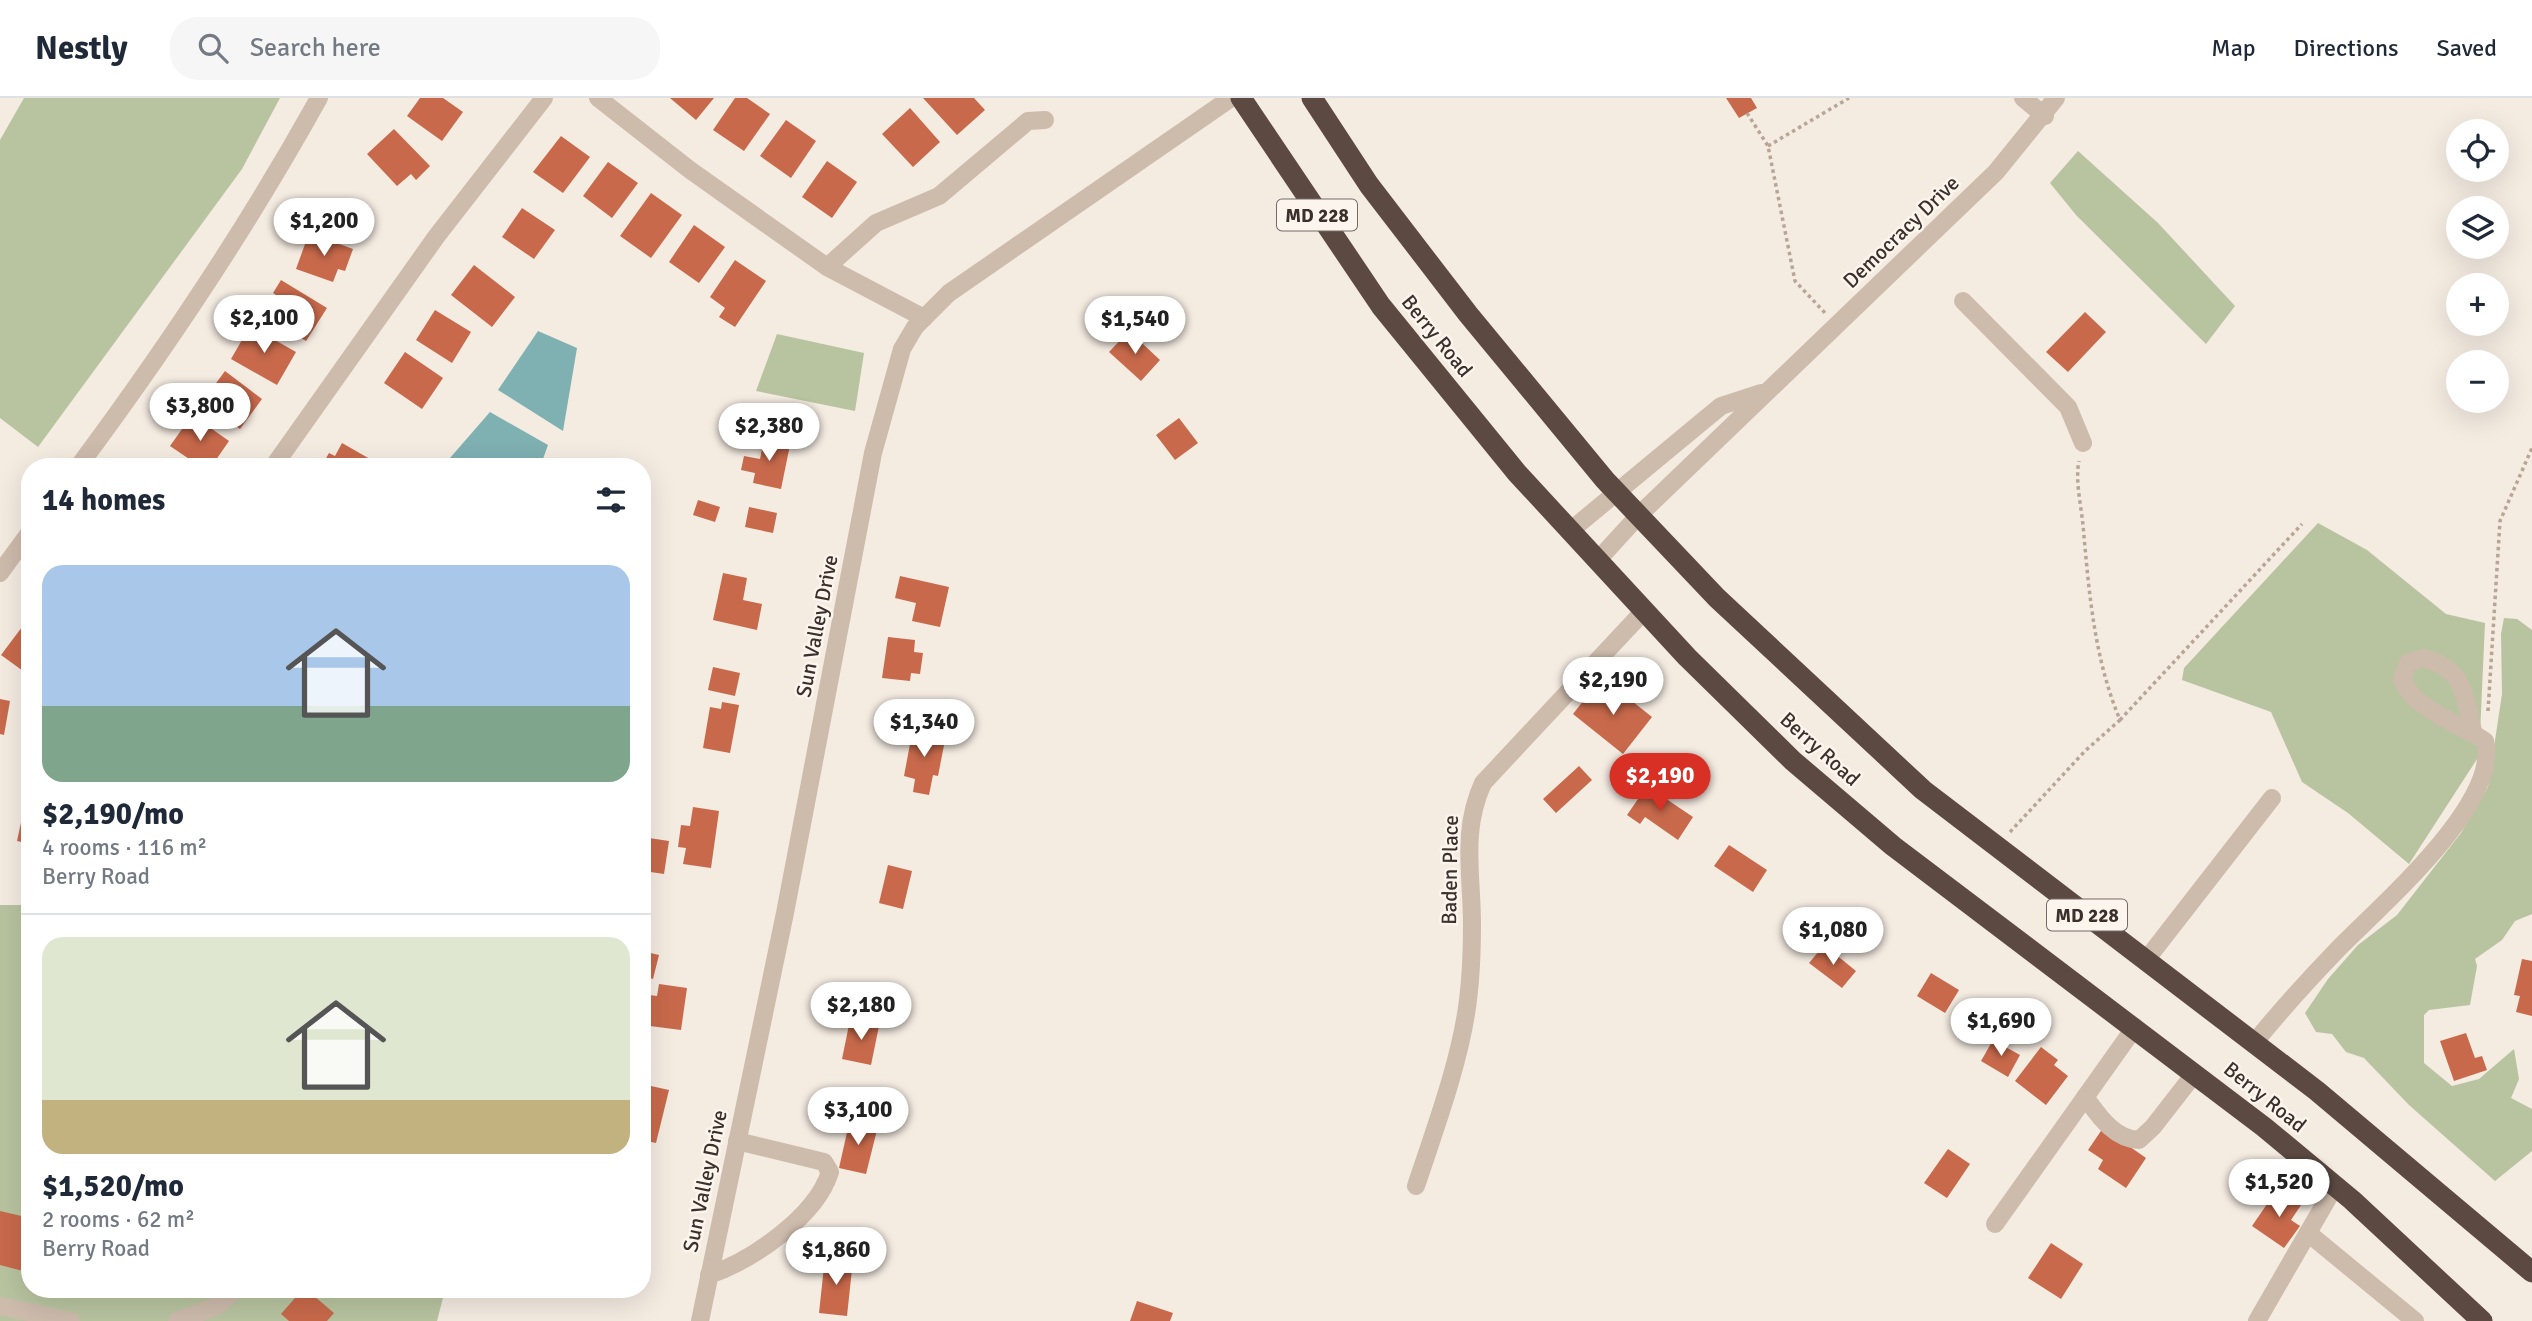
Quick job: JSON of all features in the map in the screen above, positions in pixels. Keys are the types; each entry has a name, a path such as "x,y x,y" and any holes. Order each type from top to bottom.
{"highway":[{"name":"Berry Road","path":"1241,98 1381,306 1517,473 1643,612 1793,761 1893,846 2195,1073 2335,1186 2482,1321"},
{"name":"Berry Road","path":"1312,98 1369,184 1468,314 1617,492 1717,598 1903,772 2254,1043 2419,1175 2532,1272"}],"street":[{"path":"85,458 127,400 206,281 319,98"},
{"path":"278,458 436,237 544,98"},
{"path":"598,98 690,170 827,267 924,318"},
{"name":"Sun Valley Drive","path":"699,1321 785,913 873,453 902,349 924,318 949,293 1231,98"},
{"path":"2023,98 2045,116"},
{"name":"Democracy Drive","path":"1597,561 1639,515 1996,172 2045,116 2056,98"},
{"path":"827,267 876,223 939,196 1028,121 1045,120"},
{"path":"1963,300 2068,407 2083,443"},
{"name":"Democracy Drive","path":"1570,531 1721,406 1768,391"},
{"path":"0,573 21,544"},
{"name":"Baden Place","path":"1416,1186 1440,1114 1468,1002 1472,924 1468,885 1472,807 1483,783 1643,612"},
{"path":"2254,1043 2293,996 2413,874 2458,822 2488,763 2480,738 2463,687 2455,674 2440,663 2423,658 2408,663 2402,679 2405,687 2417,700 2480,738"},
{"path":"2146,960 2272,798"},
{"path":"1995,1224 2135,1027"},
{"path":"2085,1097 2113,1130 2129,1140 2139,1140 2153,1127 2195,1073"},
{"path":"709,1275 735,1266 760,1250 818,1198 830,1172 824,1162 737,1141"},
{"path":"2257,1321 2335,1186"},
{"path":"2308,1233 2415,1321"},
{"path":"177,1321 217,1306 226,1298"},
{"path":"0,1306 71,1321"}],"path":[{"path":"1768,146 1849,98"},
{"path":"1747,113 1768,146 1795,281 1836,325"},
{"path":"2083,443 2077,468 2088,587 2104,681 2120,720"},
{"path":"2480,738 2500,521 2532,448"},
{"path":"1997,847 2085,751 2120,720 2302,524"}],"green space":[{"path":"24,98 280,98 242,169 38,447 0,418 0,140"},
{"path":"2078,151 2158,223 2235,306 2206,344 2076,215 2050,183"},
{"path":"777,334 864,353 855,411 756,391"},
{"path":"2318,523 2367,550 2446,614 2485,623 2479,756 2409,864 2348,813 2302,782 2271,712 2182,680 2184,668"},
{"path":"2504,618 2517,619 2532,630 2532,914 2515,921 2502,940 2475,959 2477,966 2470,1005 2429,1010 2424,1015 2424,1063 2452,1086 2479,1079 2514,1049 2519,1079 2511,1098 2532,1109 2532,1151 2495,1181 2409,1105 2364,1058 2346,1052 2332,1034 2316,1032 2305,1013 2328,979 2358,945 2397,915 2461,833 2488,787 2502,694 2501,634"},
{"path":"0,905 21,905 21,1298 443,1298 437,1321 0,1321"}],"water":[{"path":"538,331 577,348 563,431 498,390"},
{"path":"490,412 548,445 543,458 450,458"}],"building":[{"path":"420,98 443,98 463,112 442,141 407,116"},
{"path":"670,98 714,98 696,120"},
{"path":"735,98 747,98 770,114 744,151 713,130"},
{"path":"923,98 974,98 985,110 957,135"},
{"path":"1726,98 1751,98 1757,108 1739,118"},
{"path":"910,108 940,142 913,167 882,134"},
{"path":"786,120 816,141 791,178 760,156"},
{"path":"394,129 430,166 416,180 411,174 397,186 367,154"},
{"path":"561,136 590,157 563,193 533,172"},
{"path":"827,161 857,182 832,218 802,197"},
{"path":"608,162 638,183 612,218 583,196"},
{"path":"651,193 682,215 651,258 620,236"},
{"path":"522,208 555,230 534,259 502,237"},
{"path":"694,225 725,247 699,283 669,262"},
{"path":"309,233 353,249 345,271 338,269 333,282 296,269"},
{"path":"735,260 766,281 735,327 719,317 725,308 710,297"},
{"path":"474,265 515,297 492,327 451,295"},
{"path":"281,280 327,308 306,341 267,317 279,297 273,293"},
{"path":"435,310 471,332 452,363 416,340"},
{"path":"2085,312 2106,332 2068,372 2046,352"},
{"path":"250,326 296,352 277,385 231,359"},
{"path":"1129,331 1160,360 1141,381 1109,352"},
{"path":"405,352 443,378 422,409 384,383"},
{"path":"225,371 262,399 240,429 202,402"},
{"path":"192,415 229,441 217,458 188,458 170,446"},
{"path":"1179,418 1198,443 1175,460 1156,435"},
{"path":"765,435 791,440 781,489 753,483 755,473 741,470 744,456 760,459"},
{"path":"342,443 368,458 326,458 329,453 335,456"},
{"path":"698,500 720,507 715,522 693,515"},
{"path":"749,507 777,513 773,533 745,527"},
{"path":"723,573 747,578 743,600 762,604 757,630 713,620"},
{"path":"900,576 949,587 940,627 912,621 916,603 895,598"},
{"path":"21,628 21,669 1,655"},
{"path":"888,637 915,640 914,652 923,653 920,674 911,673 910,681 882,678"},
{"path":"713,667 740,673 735,696 708,690"},
{"path":"1608,682 1652,717 1623,754 1573,714 1587,696 1593,701"},
{"path":"0,699 10,701 4,735 0,734"},
{"path":"722,702 739,705 730,753 703,748 710,707 721,709"},
{"path":"913,728 946,735 938,776 933,775 929,795 913,792 915,779 904,776"},
{"path":"1579,766 1592,780 1556,813 1543,799"},
{"path":"1647,786 1693,817 1678,840 1645,817 1640,824 1627,815"},
{"path":"693,807 719,811 711,868 683,864 686,848 678,847 681,825 690,826"},
{"path":"21,822 21,842 17,841"},
{"path":"651,838 669,841 664,874 651,872"},
{"path":"1729,845 1767,870 1753,892 1714,866"},
{"path":"888,865 912,871 903,909 879,903"},
{"path":"1824,945 1856,971 1842,988 1809,963"},
{"path":"651,953 659,955 651,978"},
{"path":"2522,959 2532,961 2532,1016 2516,1012 2520,996 2514,995"},
{"path":"1931,973 1959,990 1945,1013 1917,996"},
{"path":"659,984 687,988 681,1030 651,1026 651,995 657,996"},
{"path":"850,1020 879,1026 871,1065 842,1059"},
{"path":"2466,1033 2475,1058 2482,1056 2487,1070 2454,1081 2440,1041"},
{"path":"1993,1040 2020,1055 2008,1077 1981,1061"},
{"path":"2041,1047 2058,1060 2054,1065 2068,1076 2046,1105 2015,1081"},
{"path":"651,1086 669,1090 656,1143 651,1142"},
{"path":"850,1119 878,1126 866,1174 839,1168"},
{"path":"2103,1128 2146,1158 2126,1188 2098,1169 2103,1160 2088,1150"},
{"path":"1948,1149 1970,1164 1947,1198 1924,1183"},
{"path":"2278,1188 2301,1205 2291,1220 2300,1226 2284,1248 2252,1226"},
{"path":"0,1211 21,1216 21,1270 0,1265"},
{"path":"2051,1243 2083,1264 2061,1299 2028,1278"},
{"path":"825,1257 853,1260 847,1316 819,1313"},
{"path":"295,1298 316,1298 334,1313 327,1321 289,1321 281,1314"},
{"path":"1137,1301 1173,1313 1170,1321 1130,1321"}]}
